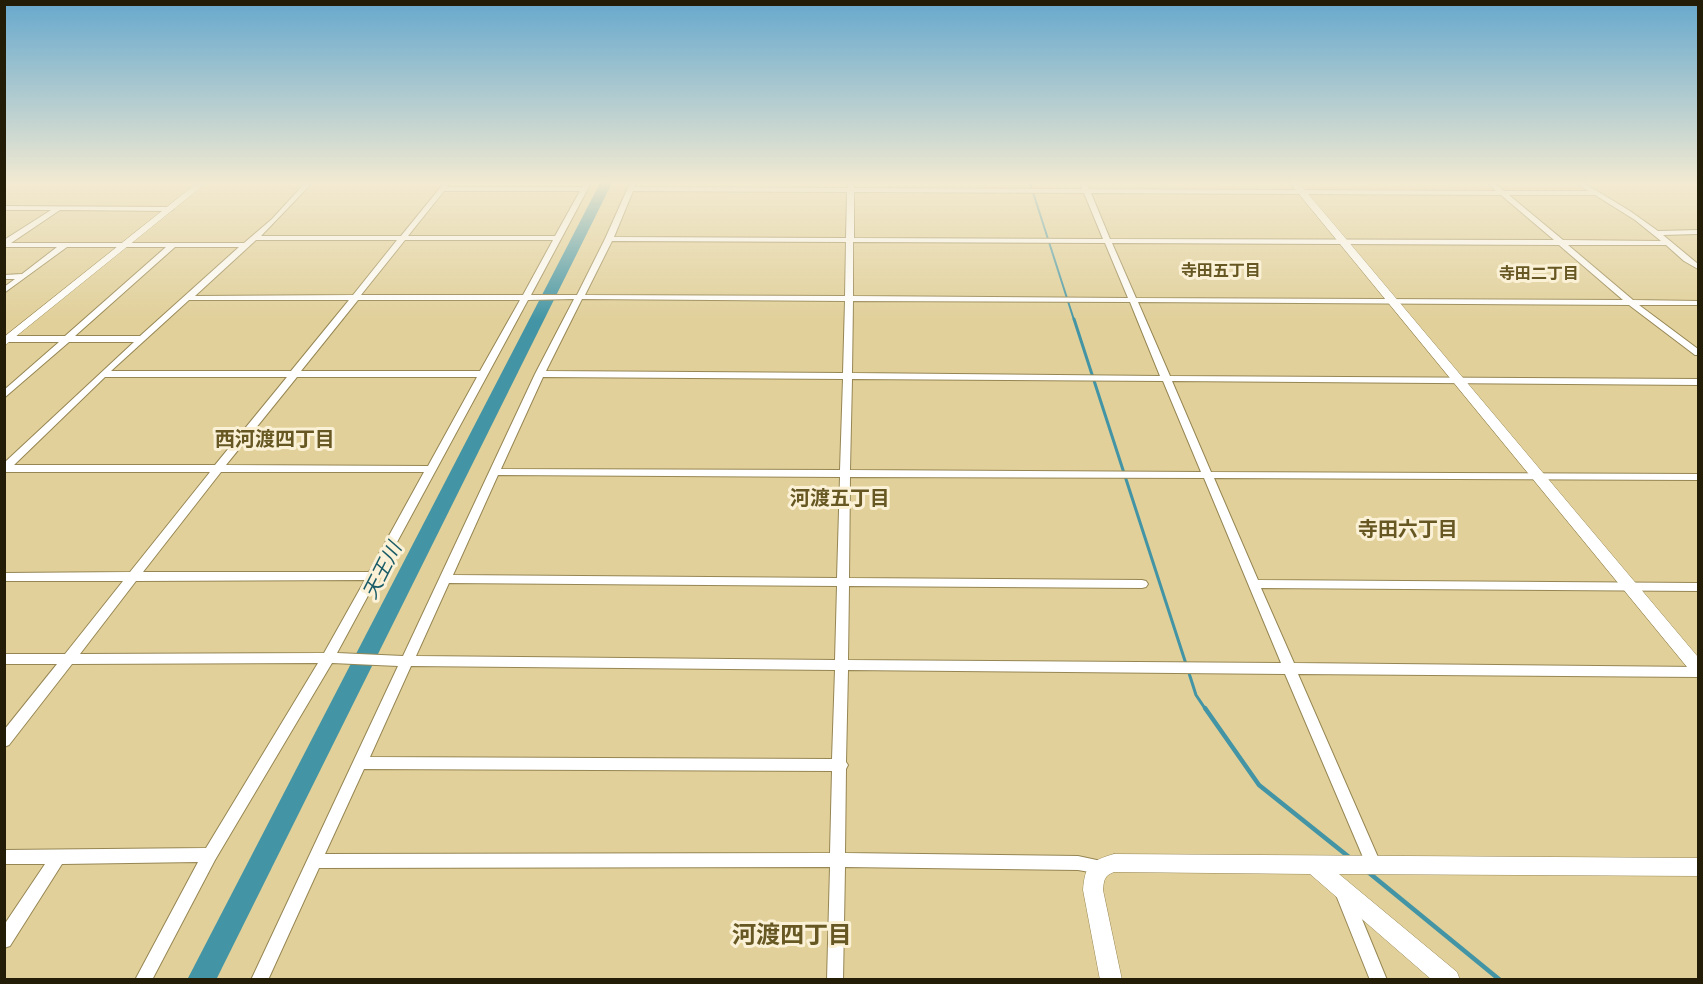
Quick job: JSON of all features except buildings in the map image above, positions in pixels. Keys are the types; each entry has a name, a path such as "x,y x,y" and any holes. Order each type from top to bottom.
{"street":[{"path":"4,244 27,229"},
{"path":"6,340 146,229"},
{"path":"5,469 103,374 263,229"},
{"path":"4,741 217,470 411,229"},
{"path":"143,980 210,855 335,658 372,576 430,469 530,297 561,229"},
{"path":"259,980 360,763 402,660 446,579 576,297 613,229"},
{"path":"835,980 850,229"},
{"path":"1103,229 1372,864"},
{"path":"1331,229 1698,670"},
{"path":"1546,229 1648,317 1698,353"},
{"path":"1650,229 1698,267"},
{"path":"1656,233 1698,232"},
{"path":"254,238 556,238"},
{"path":"609,238 1665,243"},
{"path":"4,244 244,245"},
{"path":"4,291 65,245"},
{"path":"4,395 173,245"},
{"path":"4,277 23,276"},
{"path":"187,298 576,297 1698,303"},
{"path":"6,340 142,339"},
{"path":"103,374 484,374"},
{"path":"540,375 1698,382"},
{"path":"5,469 430,469"},
{"path":"497,472 1698,477"},
{"path":"4,577 372,576"},
{"path":"446,579 1142,584"},
{"path":"1255,584 1698,587"},
{"path":"4,659 335,658 1171,668 1698,670"},
{"path":"360,763 841,765"},
{"path":"4,858 210,855"},
{"path":"4,940 58,857"},
{"path":"314,861 837,860 1078,863 1101,867 1134,862 1698,867"},
{"path":"1321,864 1341,890 1449,980"},
{"path":"1101,867 1094,874 1093,890 1110,980"},
{"path":"1341,890 1379,980"}],"waterway":[{"name":"天王川","path":"201,980 319,752 583,229"},
{"path":"1045,229 1074,320"},
{"path":"1074,319 1186,664"},
{"path":"1188,670 1196,695 1206,710"},
{"path":"1205,708 1259,785 1349,857"},
{"path":"1368,872 1500,980"}],"district":[{"name":"寺田五丁目","path":"1221,271"},
{"name":"寺田二丁目","path":"1539,274"},
{"name":"西河渡四丁目","path":"275,440"},
{"name":"河渡五丁目","path":"840,499"},
{"name":"寺田六丁目","path":"1408,530"},
{"name":"河渡四丁目","path":"792,936"}]}
